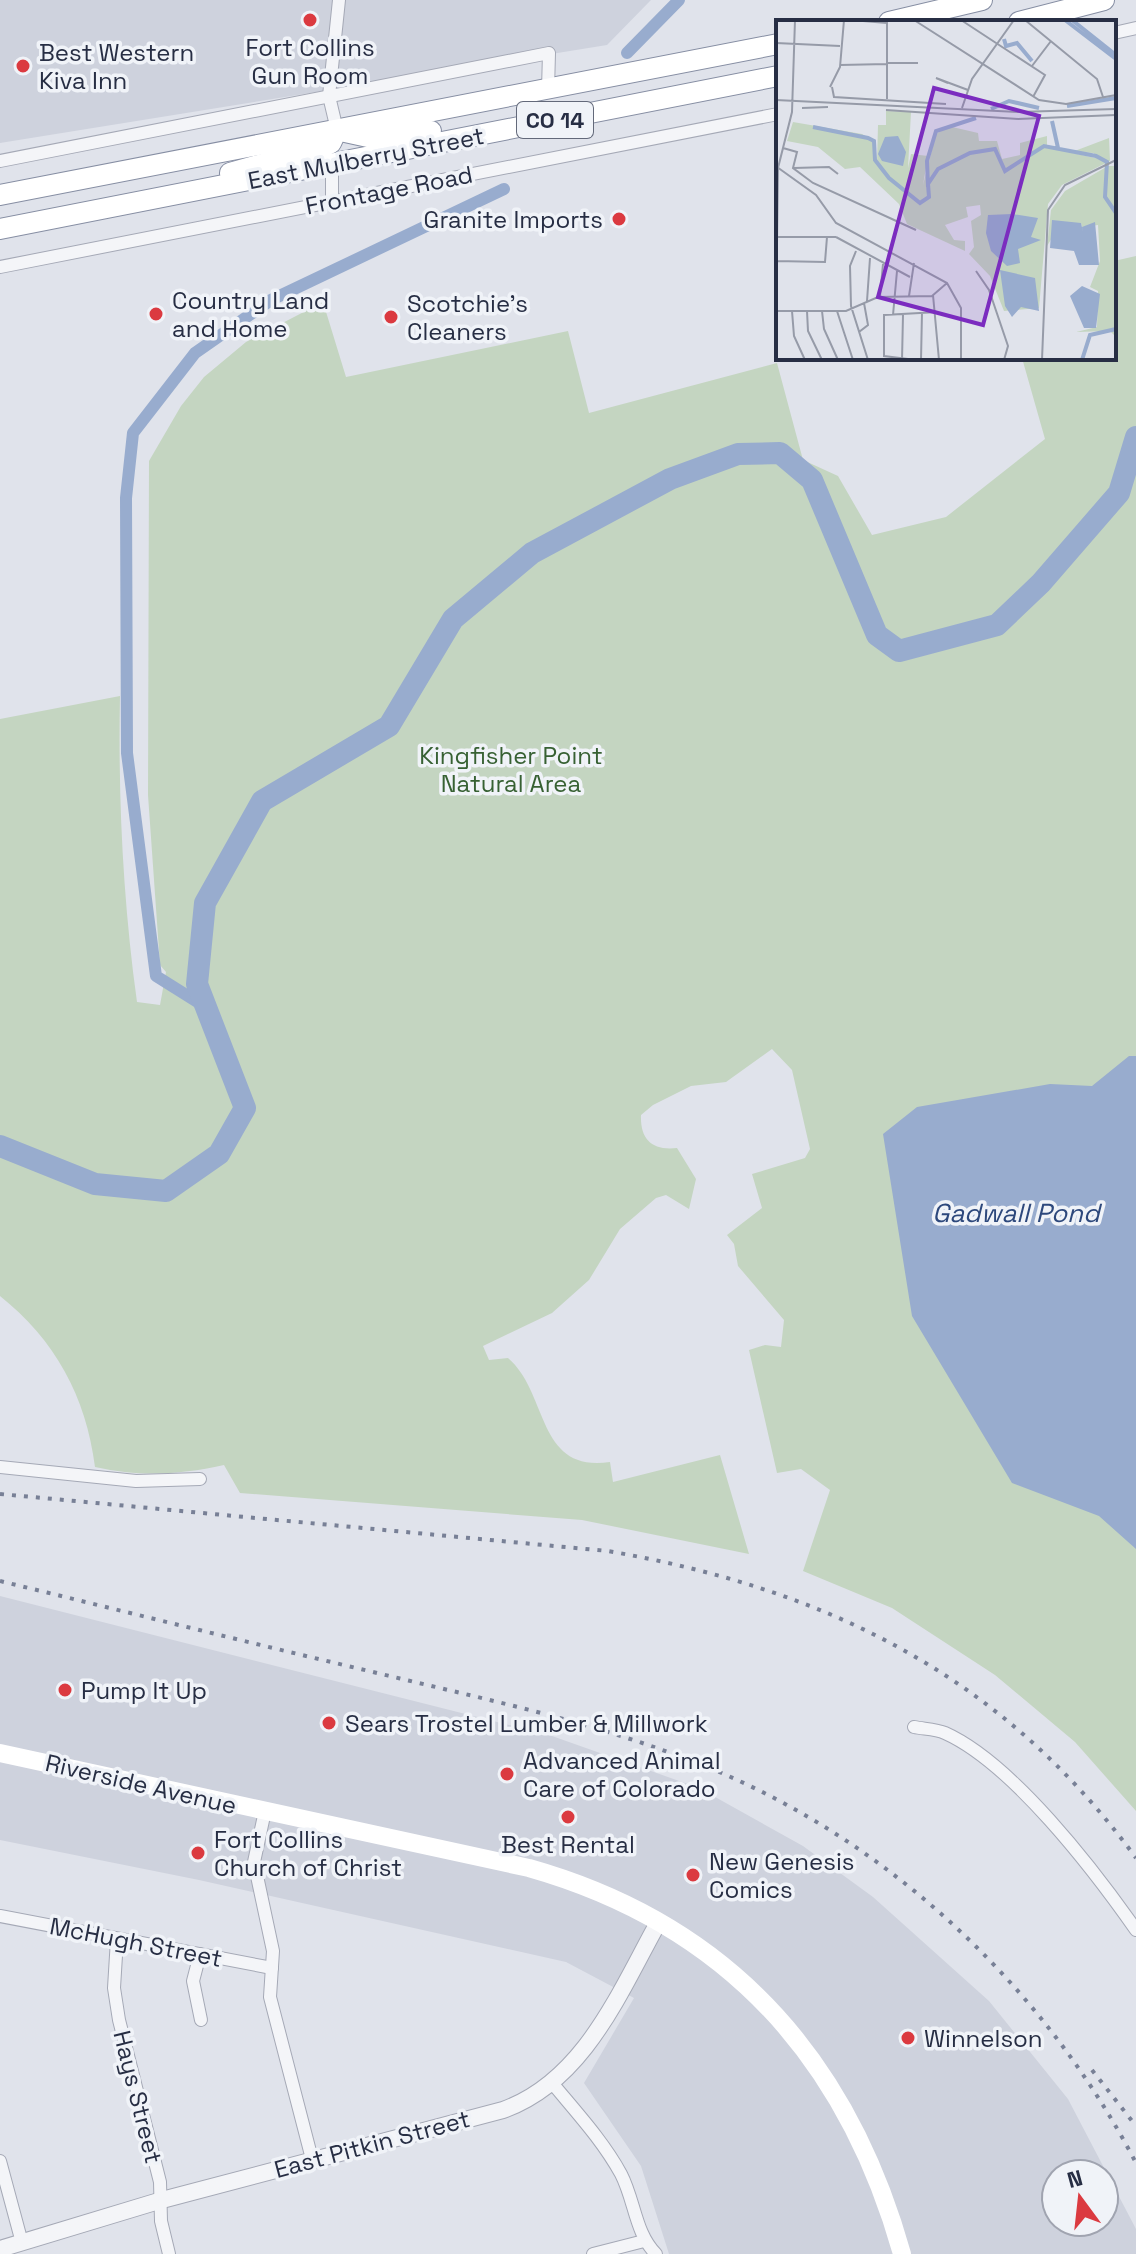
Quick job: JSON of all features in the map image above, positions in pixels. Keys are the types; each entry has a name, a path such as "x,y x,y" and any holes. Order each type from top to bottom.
{"highway":[{"path":"897,20 982,0"},
{"path":"1027,20 1104,0"},
{"name":"East Mulberry Street","path":"0,195 776,44"},
{"name":"East Mulberry Street","path":"0,229 776,76"},
{"path":"163,197 242,169 323,147 331,143 337,130 389,138 590,102 732,84"}],"main road":[{"name":"Riverside Avenue","path":"0,1753 564,1878 613,1897 658,1923 742,1984 808,2054 843,2106 864,2145 902,2254"}],"street":[{"path":"337,130 329,96 339,0"},
{"path":"1116,33 1136,28"},
{"path":"0,161 549,53 548,89"},
{"name":"Frontage Road","path":"0,267 776,114"},
{"path":"332,165 332,202"},
{"path":"0,1467 136,1481 200,1479"},
{"path":"914,1727 944,1732 982,1758 1025,1797 1102,1882 1136,1930"},
{"path":"265,1811 254,1874 273,1951 270,1997 312,2159"},
{"name":"McHugh Street","path":"0,1916 272,1968"},
{"name":"East Pitkin Street","path":"0,2249 21,2239 162,2200 503,2110 540,2094 587,2046 658,1923"},
{"name":"Hays Street","path":"117,1939 114,1988 119,2020 162,2200 161,2221 169,2254"},
{"path":"200,1954 193,1981 201,2020"},
{"path":"553,2084 613,2160 632,2199 644,2241 656,2254"},
{"path":"0,2161 21,2239"},
{"path":"593,2254 644,2241"},
{"path":"638,2254 644,2241"}],"shaded area":[{"path":"0,0 651,0 607,45 0,143"},
{"path":"0,1596 552,1736 699,1788 803,1846 873,1897 989,2001 1068,2099 1099,2158 1040,2158 1040,2238 1120,2238 1120,2198 1136,2229 1136,2254 669,2254 641,2166 584,2083 634,1998 566,1962 199,1880 0,1840"}],"green space":[{"name":"Kingfisher Point Natural Area","path":"1136,256 1136,1811 1075,1742 995,1675 892,1608 803,1571 830,1490 801,1469 777,1473 749,1350 765,1345 781,1347 784,1320 738,1266 734,1244 727,1235 762,1208 752,1174 805,1158 810,1149 792,1070 772,1049 726,1082 691,1086 653,1105 641,1115 643,1131 649,1142 677,1148 696,1179 689,1209 666,1195 656,1198 620,1229 589,1280 552,1313 483,1346 489,1360 508,1358 521,1373 556,1443 569,1455 586,1462 610,1462 613,1482 720,1455 749,1554 582,1520 240,1493 224,1465 160,1474 95,1467 84,1417 65,1371 37,1331 0,1296 0,719 120,696 122,849 137,1002 160,1005 166,972 160,965 148,795 149,461 181,406 204,377 246,342 323,302 346,377 568,331 589,413 777,363 803,460 838,476 872,535 946,517 1045,439 1023,360 1116,360 1116,261"}],"water":[{"name":"Gadwall Pond","path":"1129,1056 1136,1056 1136,1549 1099,1516 1012,1483 912,1316 883,1134 917,1107 1050,1084 1092,1086"}],"waterway":[{"path":"627,53 679,0"},
{"path":"207,1008 156,976 127,753 126,498 133,433 195,353 271,300 504,189"},
{"path":"0,1146 95,1184 166,1191 219,1154 245,1108 197,984 205,903 262,801 389,726 453,619 532,553 670,479 738,454 780,453 812,480 877,635 899,651 997,625 1041,583 1119,493 1136,437"}],"railway":[{"path":"0,1494 608,1551 688,1568 764,1589 836,1617 904,1650 968,1690 1028,1738 1084,1794 1136,1858"},
{"path":"0,1581 567,1720 646,1744 755,1788 823,1826 887,1870 947,1919 1003,1974 1053,2033 1098,2097 1136,2163"},
{"path":"1092,2070 1136,2126"}],"place":[{"name":"Fort Collins Gun Room","path":"310,20"},
{"name":"Best Western Kiva Inn","path":"23,66"},
{"name":"Granite Imports","path":"619,219"},
{"name":"Country Land and Home","path":"156,314"},
{"name":"Scotchie's Cleaners","path":"391,317"},
{"name":"Pump It Up","path":"65,1690"},
{"name":"Sears Trostel Lumber & Millwork","path":"329,1723"},
{"name":"Advanced Animal Care of Colorado","path":"507,1774"},
{"name":"Best Rental","path":"568,1817"},
{"name":"Fort Collins Church of Christ","path":"198,1853"},
{"name":"New Genesis Comics","path":"693,1875"},
{"name":"Winnelson","path":"908,2038"}]}
